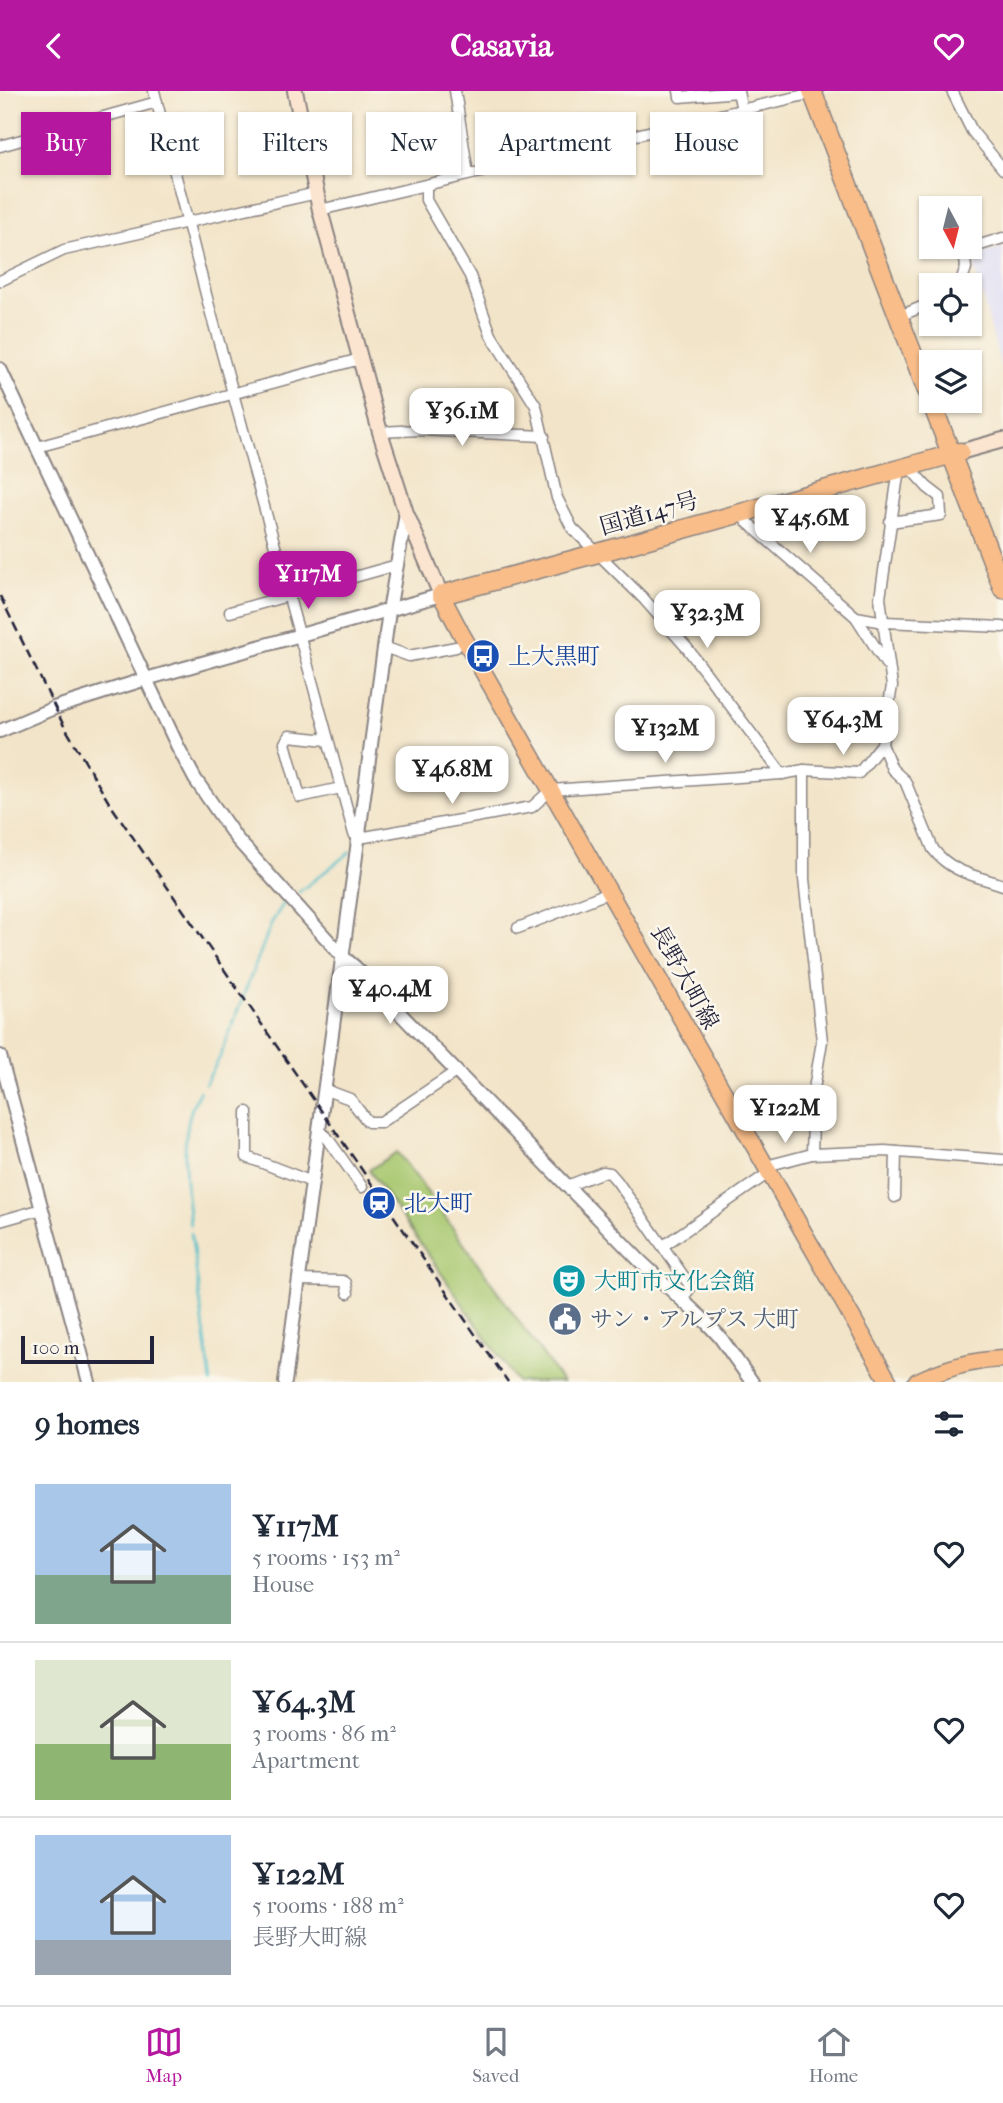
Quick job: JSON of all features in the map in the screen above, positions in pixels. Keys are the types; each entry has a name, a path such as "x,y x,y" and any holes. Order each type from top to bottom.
{"highway":[{"path":"818,92 922,350"},
{"path":"818,92 955,453 1003,589"},
{"path":"943,413 955,453 1003,559"},
{"name":"国道147号","path":"441,595 598,554 955,453"}],"main road":[{"path":"295,91 320,210 380,432 406,513 441,595"},
{"path":"955,453 1003,440"},
{"name":"長野大町線","path":"441,595 889,1382"},
{"path":"916,1382 945,1370 985,1359 1003,1359"}],"street":[{"path":"153,91 298,635 353,831 358,837"},
{"path":"455,91 468,174"},
{"path":"679,91 680,97 738,92 742,110"},
{"path":"952,91 972,131 1003,169"},
{"path":"320,210 818,92"},
{"path":"0,146 157,102"},
{"path":"426,187 426,200 470,276 491,335 536,405 558,498 572,528 643,598 687,648 782,774"},
{"path":"0,281 64,250 317,193"},
{"path":"964,273 964,250 1003,238"},
{"path":"908,313 919,308"},
{"path":"37,447 360,359"},
{"path":"0,369 178,747 211,804 236,838 343,957 567,1186 720,1337 752,1382"},
{"path":"380,432 419,430 544,436"},
{"path":"358,837 423,828 532,807 551,790 782,774 803,770 859,773 882,744 892,686 880,598 890,522 903,468 940,497 941,515 890,522"},
{"path":"285,1382 389,611 406,513"},
{"path":"741,513 747,522 856,617 888,668"},
{"path":"230,612 397,565"},
{"path":"0,731 54,708 146,679 441,595"},
{"path":"856,617 884,622 1003,627"},
{"path":"384,647 409,656 456,647"},
{"path":"327,740 301,736 289,737 285,743 300,797 341,788"},
{"path":"882,744 892,769 905,782 933,849 940,858 948,866 966,874 1003,885"},
{"path":"803,770 804,879 822,1041 814,1089 812,1154"},
{"path":"518,929 610,892"},
{"path":"0,1056 89,1382"},
{"path":"326,1090 350,1099 368,1122 375,1123 381,1122 457,1071"},
{"path":"247,1112 247,1157 312,1182"},
{"path":"319,1132 326,1136 362,1187"},
{"path":"895,1197 896,1152"},
{"path":"663,1246 768,1169 812,1154 896,1152 1003,1160"},
{"path":"567,1186 610,1173 691,1287 681,1300"},
{"path":"0,1220 42,1209"},
{"path":"299,1280 343,1281 348,1293"}],"shaded area":[{"path":"1003,247 1003,375 982,295 982,273 976,273 973,259 982,259 982,254"}],"green space":[{"path":"397,1152 562,1382 517,1382 369,1170"}],"waterway":[{"path":"299,892 350,852"},
{"path":"205,1084 219,1059 272,922 284,903"},
{"path":"190,1225 185,1174 186,1139 188,1122 200,1091"},
{"path":"191,1233 211,1382"}],"railway":[{"path":"0,596 63,724 108,801 508,1382"}],"place":[{"name":"上大黒町","path":"483,656"},
{"name":"北大町","path":"379,1203"},
{"name":"大町市文化会館","path":"569,1281"},
{"name":"サン・アルプス 大町","path":"565,1319"}]}
